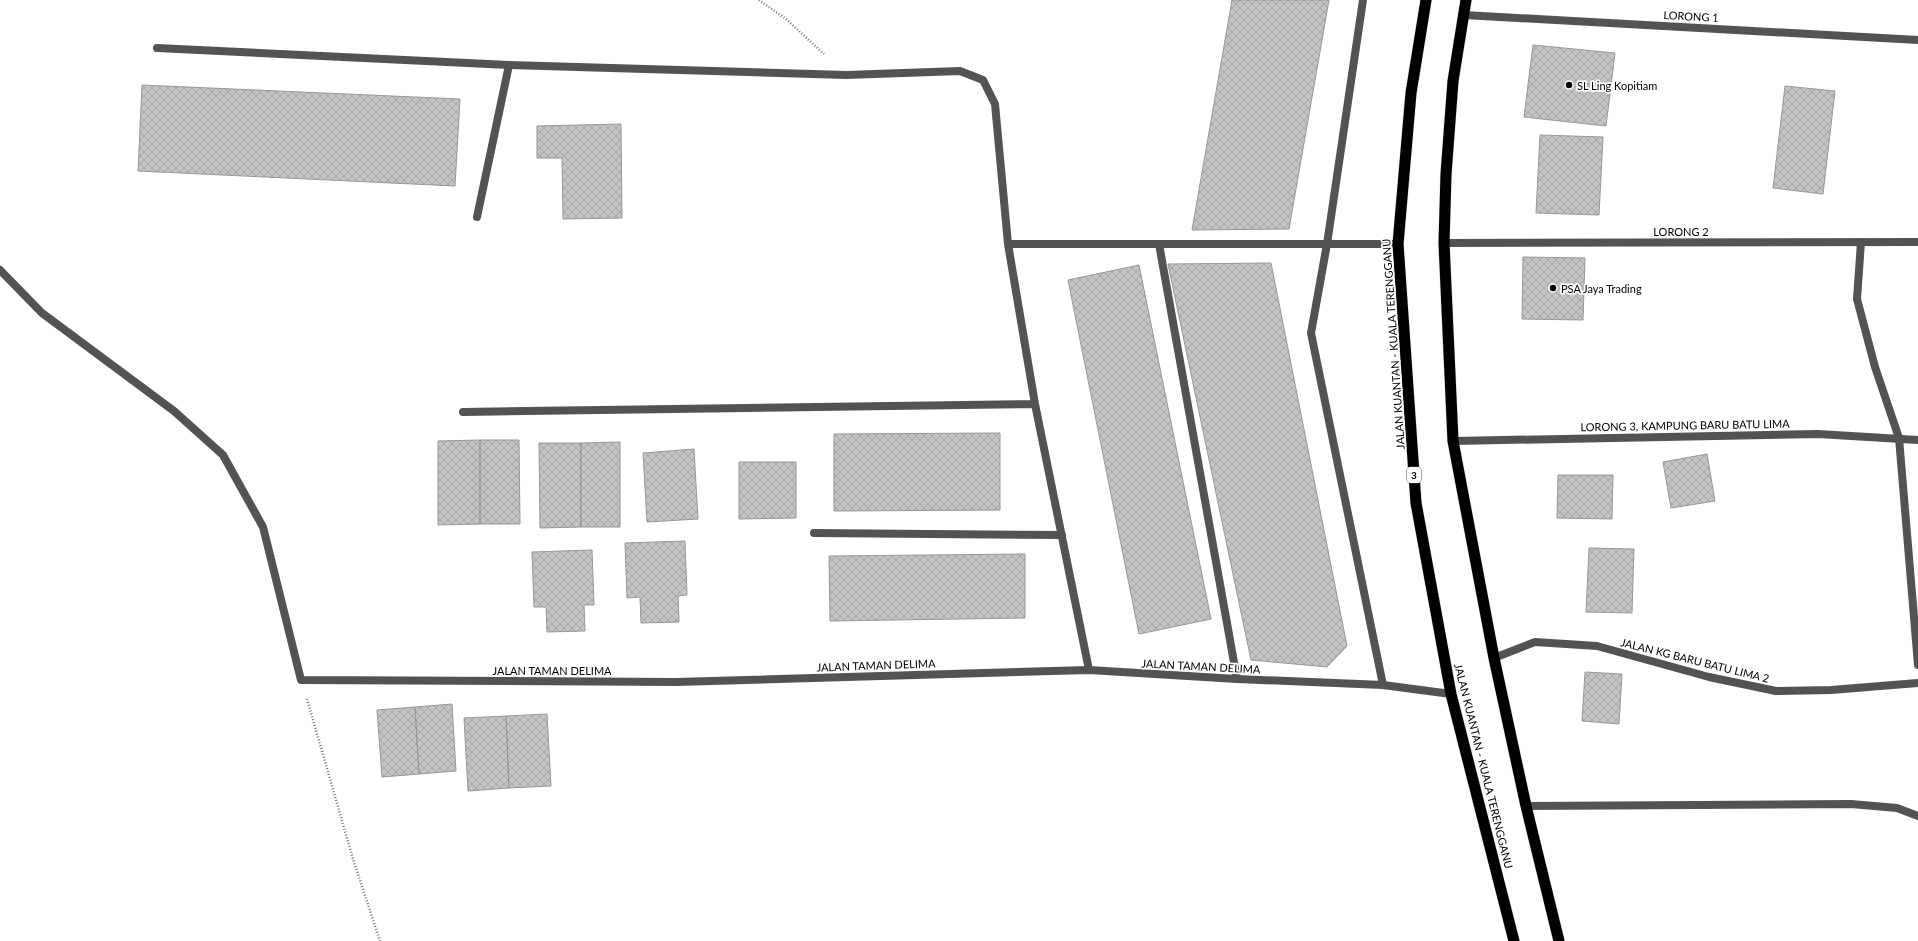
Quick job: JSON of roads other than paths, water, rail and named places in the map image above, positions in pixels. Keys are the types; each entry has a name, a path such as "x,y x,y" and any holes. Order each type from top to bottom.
{"highway":[{"name":"JALAN KUANTAN - KUALA TERENGGANU","path":"1426,0 1411,93 1398,244 1416,503 1450,694 1514,941"},
{"path":"1466,0 1453,81 1446,174 1444,243 1453,441 1494,658 1526,806 1559,941"}],"street":[{"path":"1363,0 1327,244 1311,333 1383,685"},
{"name":"LORONG 1","path":"1464,14 1918,40"},
{"path":"157,48 509,65 846,74 960,71 984,80 995,104 1008,244 1035,404 1089,670"},
{"path":"477,217 509,65"},
{"path":"1861,242 1857,299 1874,367 1899,438 1918,665"},
{"name":"LORONG 2","path":"1444,243 1918,242"},
{"path":"1008,244 1398,244"},
{"path":"1159,244 1237,679"},
{"name":"JALAN TAMAN DELIMA","path":"0,270 42,313 174,411 224,455 263,526 301,680 676,682 1089,670 1237,679 1383,685 1450,694"},
{"path":"463,412 1035,404"},
{"name":"LORONG 3, KAMPUNG BARU BATU LIMA","path":"1453,441 1818,434 1918,440"},
{"path":"814,533 1062,535"},
{"name":"JALAN KG BARU BATU LIMA 2","path":"1494,658 1535,642 1597,646 1709,677 1776,692 1830,690 1918,683"},
{"path":"1526,806 1850,804 1896,808 1918,816"}],"place":[{"name":"SL Ling Kopitiam","path":"1569,85"},
{"name":"PSA Jaya Trading","path":"1553,288"}]}
